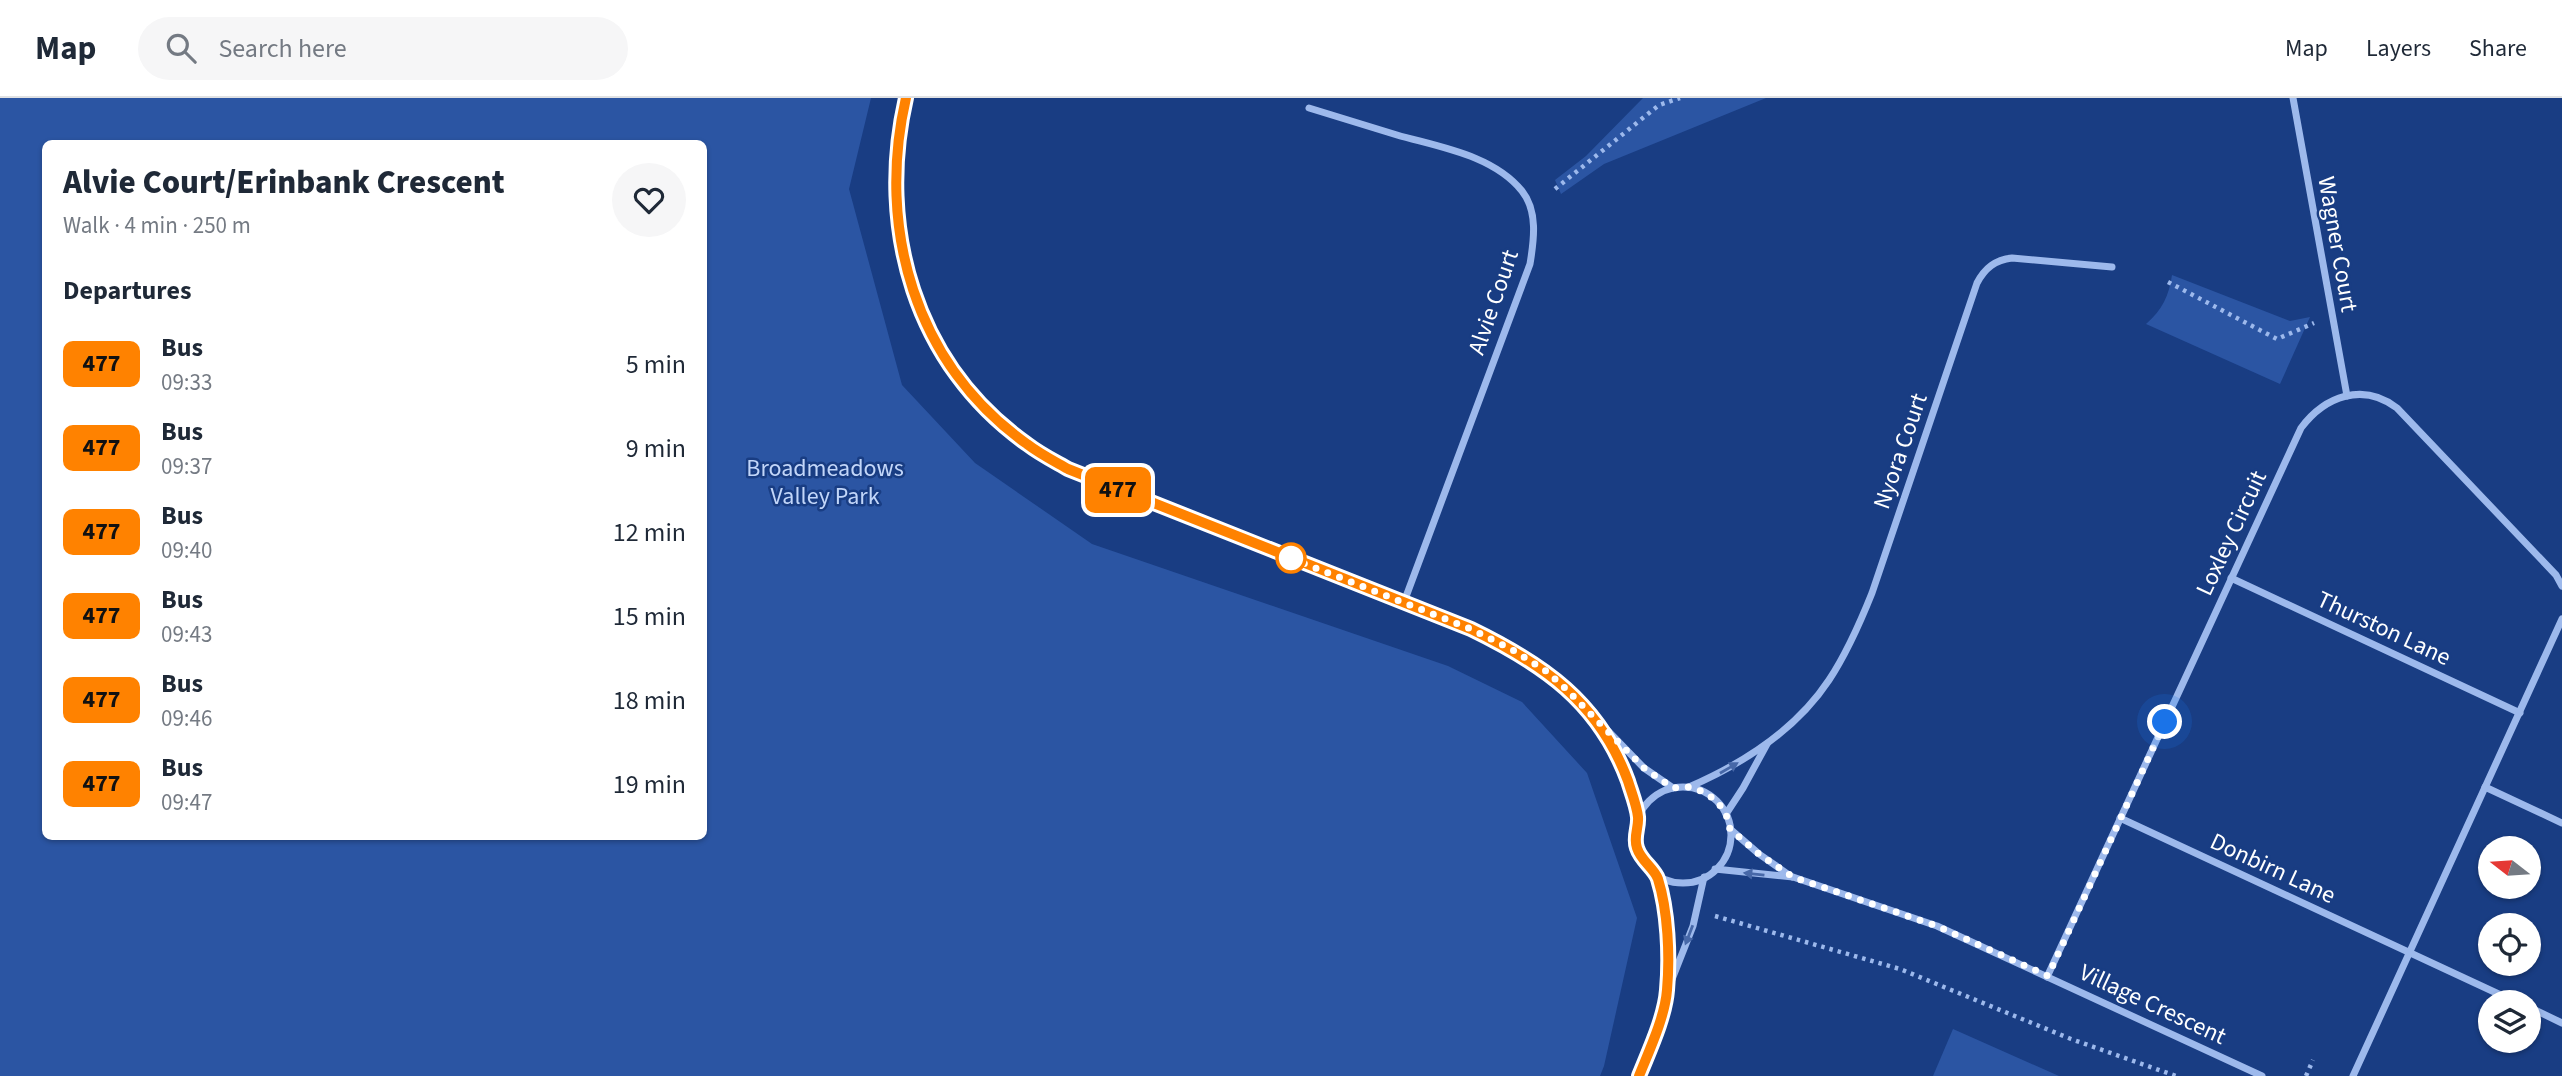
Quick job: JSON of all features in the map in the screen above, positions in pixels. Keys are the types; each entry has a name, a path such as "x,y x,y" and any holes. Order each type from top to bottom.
{"street":[{"path":"906,98 897,143 895,187 904,260 913,290 942,353 990,413 1027,444 1068,469 1471,629 1511,649 1546,671 1644,768 1673,788"},
{"name":"Wagner Court","path":"2292,98 2347,396"},
{"name":"Alvie Court","path":"1310,108 1473,157 1509,178 1523,192 1531,209 1534,238 1530,264 1404,602"},
{"name":"Nyora Court","path":"1689,787 1725,771 1767,744 1797,718 1828,682 1852,641 1872,593 1977,284 1984,272 2000,259 2012,258 2112,267"},
{"name":"Loxley Circuit","path":"2048,976 2301,428 2312,413 2326,402 2347,396 2370,395 2385,399 2397,408 2556,575 2562,586"},
{"name":"Thurston Lane","path":"2231,578 2520,713"},
{"path":"2353,1076 2562,619"},
{"path":"1601,725 1628,781 1638,818"},
{"name":"Nyora Court","path":"1726,814 1767,744"},
{"path":"1689,787 1704,792 1717,801 1726,814 1730,829 1729,845 1724,858 1704,877 1690,882 1677,882 1657,874 1642,860 1637,848 1635,834 1638,818 1646,804 1658,793 1673,788 1689,787"},
{"path":"2485,787 2562,823"},
{"name":"Donbirn Lane","path":"2120,818 2490,990"},
{"name":"Village Crescent","path":"1730,829 1759,854 1793,877"},
{"name":"Village Crescent","path":"1715,869 1793,877 1937,926 2262,1076"},
{"path":"1657,874 1665,909 1667,992"},
{"path":"1639,1076 1653,1043 1667,992 1697,911 1704,877"},
{"path":"2541,1013 2562,1023"}],"path":[{"path":"1555,189 1659,105 1680,98"},
{"path":"2168,282 2277,339 2304,326 2332,319"},
{"path":"1697,911 1900,969 2071,1039 2176,1076"},
{"path":"2306,1076 2313,1060"}],"green space":[{"name":"Broadmeadows Valley Park","path":"0,98 871,98 849,189 902,385 975,463 1092,544 1448,666 1522,702 1587,773 1637,918 1600,1076 0,1076"},
{"path":"1643,98 1766,98 1604,164 1561,194 1555,180 1586,156"},
{"path":"2172,275 2290,321 2310,317 2280,384 2146,324 2164,302"},
{"path":"1953,1029 2059,1076 1933,1076"}],"bus line":[{"name":"477","path":"906,98 897,143 895,187 904,260 913,290 942,353 990,413 1027,444 1068,469 1471,629 1511,649 1546,671 1601,725 1628,781 1638,818 1635,834 1637,848 1642,860 1657,874 1665,909 1667,992 1653,1043 1639,1076"}],"route":[{"path":"1291,558 1280,554 1471,629 1546,671 1644,768 1673,788 1689,787 1704,792 1717,801 1726,814 1730,829 1759,854 1793,877 1937,926 2048,976 2165,722"}]}
